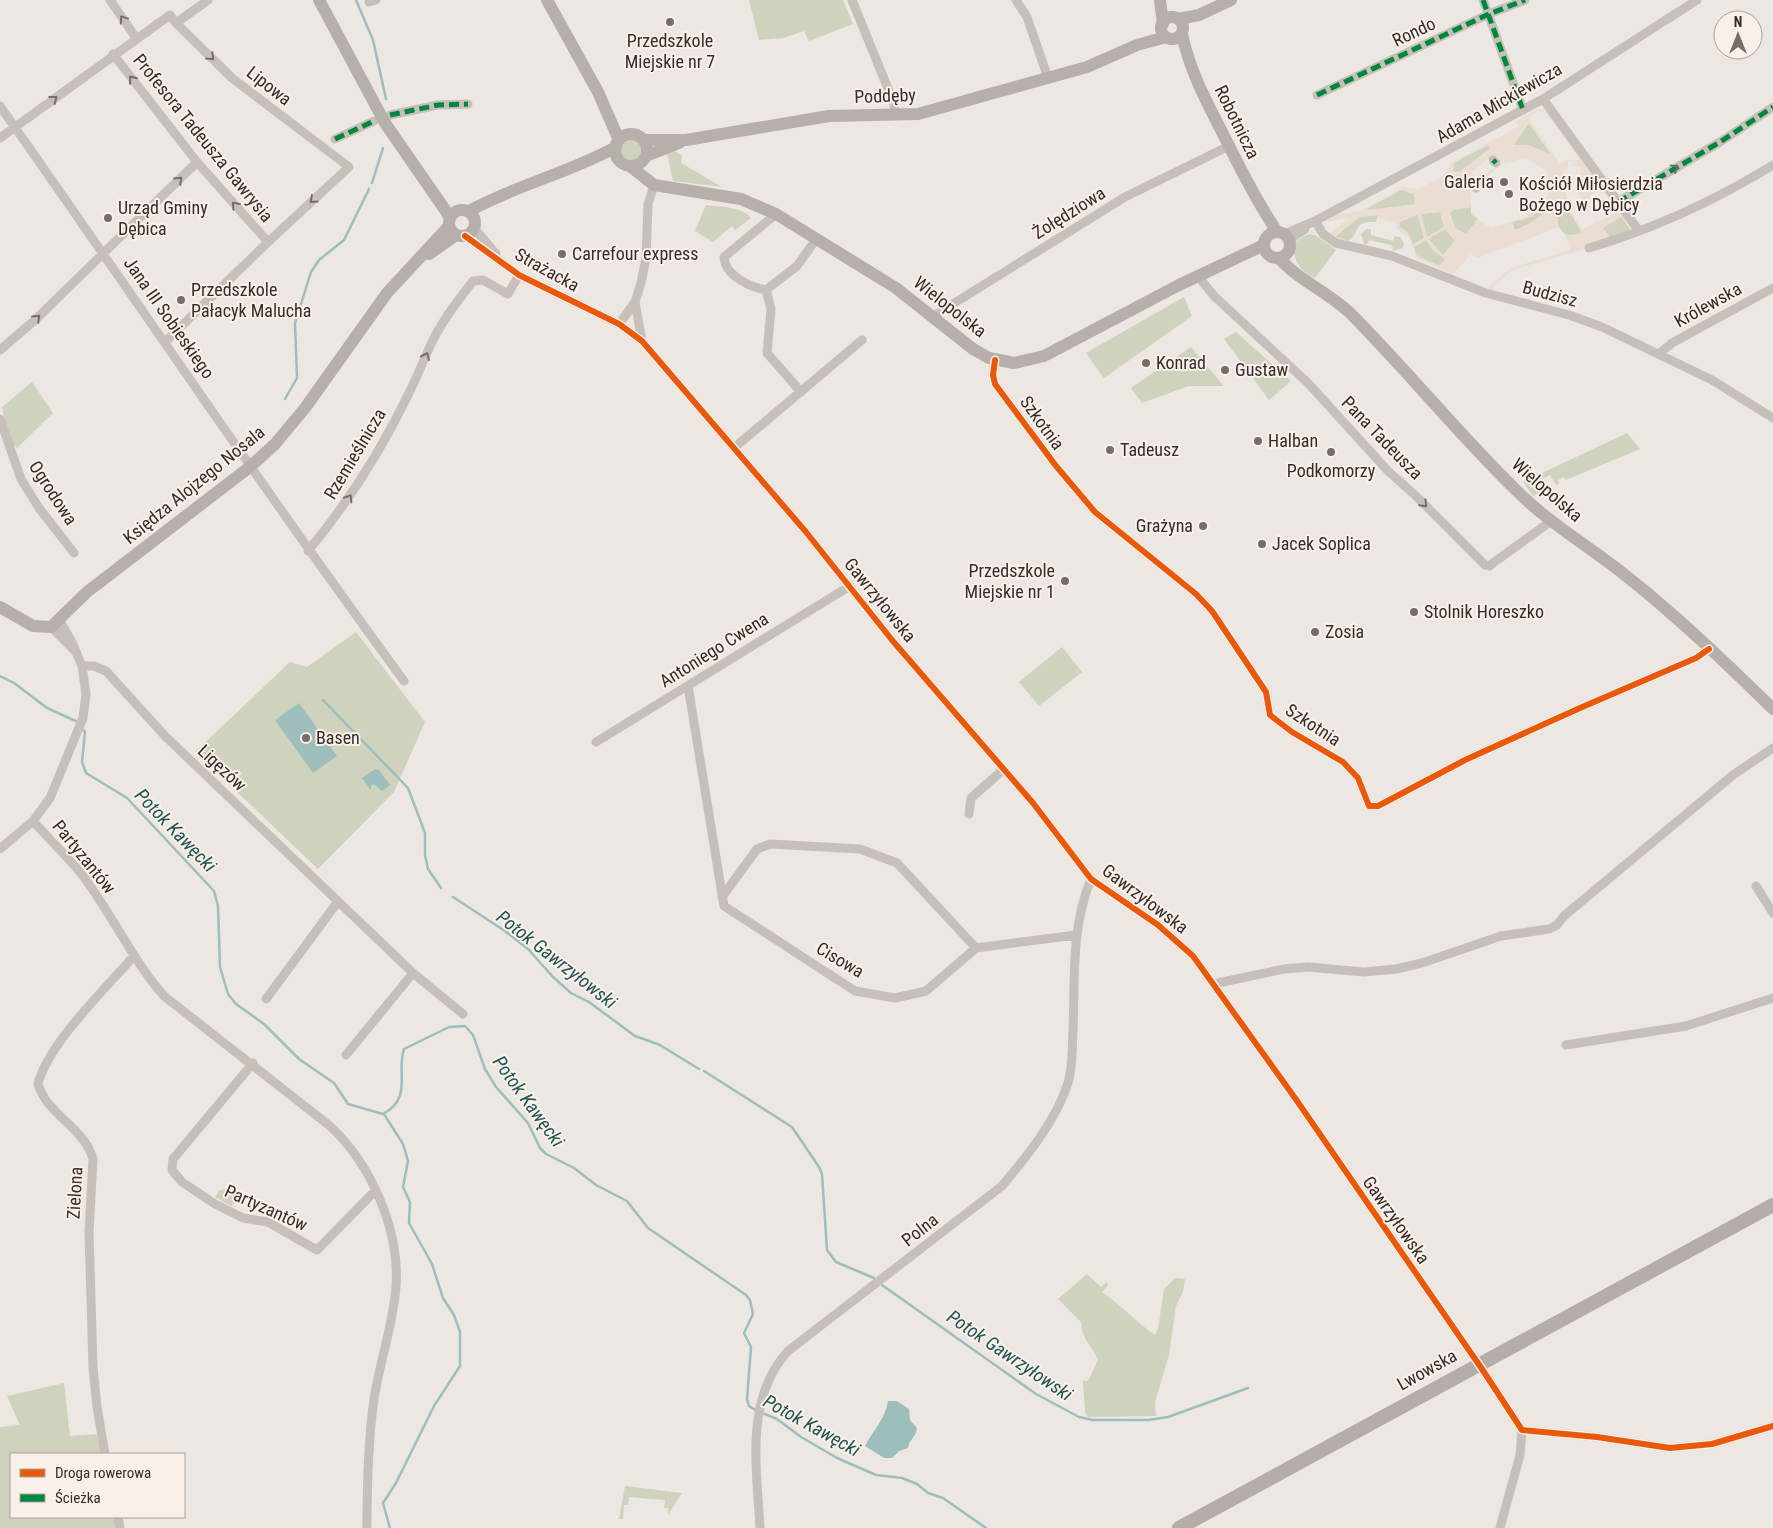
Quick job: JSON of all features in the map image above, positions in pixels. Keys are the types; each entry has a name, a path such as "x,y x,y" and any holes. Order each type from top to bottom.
{"main road":[{"name":"Lwowska","path":"1179,1528 1773,1205"}],"street":[{"path":"110,0 136,38"},
{"path":"0,138 113,54 170,15 176,23 208,0"},
{"name":"Strażacka","path":"319,0 378,110 410,160 446,199 462,223 510,269 519,275 619,324"},
{"path":"547,0 598,92 630,134 644,140 647,147 645,158 654,185 648,204 646,258 635,302 619,324"},
{"path":"852,0 893,101 896,116"},
{"path":"1016,0 1027,17 1048,78"},
{"path":"1161,0 1182,24 1182,32"},
{"path":"1161,0 1165,32"},
{"path":"1165,32 1168,18 1199,15 1231,0"},
{"path":"1484,0 1523,110"},
{"name":"Rondo","path":"1317,95 1489,14 1526,0"},
{"name":"Adama Mickiewicza","path":"1277,244 1313,222 1543,99 1697,0"},
{"path":"1165,32 1177,38 1199,15"},
{"name":"Lipowa","path":"176,23 232,78 349,168"},
{"name":"Poddęby","path":"644,140 686,140 829,116 896,116 918,114 1087,67 1165,32"},
{"name":"Robotnicza","path":"1165,32 1187,59 1277,244"},
{"name":"Robotnicza","path":"1182,32 1187,59"},
{"name":"Profesora Tadeusza Gawrysia","path":"113,54 197,162 268,242"},
{"path":"598,92 624,163 639,164 645,158"},
{"path":"1543,99 1639,231"},
{"path":"390,115 438,106 468,104"},
{"name":"Jana III Sobieskiego","path":"0,106 251,466 308,551"},
{"path":"1618,202 1720,142 1770,109"},
{"path":"336,139 374,121"},
{"path":"617,143 630,134"},
{"name":"Poddęby","path":"645,158 686,140"},
{"name":"Księdza Alojzego Nosala","path":"55,624 88,592 251,466 275,444 305,408 386,293 409,269 462,223 530,183 579,165 617,143"},
{"name":"Żołędziowa","path":"932,317 1125,197 1229,146"},
{"path":"0,350 34,320 197,162"},
{"name":"Księdza Alojzego Nosala","path":"579,165 624,163"},
{"name":"Wielopolska","path":"624,163 654,185 741,199 776,214 818,238 896,288 973,349 995,360 1018,362 1044,356 1198,276 1277,244 1290,270 1311,283 1347,311 1411,376 1518,492 1551,521 1651,595 1773,709"},
{"path":"1589,248 1639,231 1702,203 1773,165"},
{"name":"Profesora Tadeusza Gawrysia","path":"165,342 268,242 349,168"},
{"path":"766,290 745,285 730,269 724,257 776,214"},
{"name":"Budzisz","path":"1313,222 1323,234 1336,243 1392,256 1486,293 1582,319 1660,353 1712,380 1773,418"},
{"path":"766,290 796,266 818,238"},
{"name":"Rzemieślnicza","path":"308,551 338,516 378,451 409,394 434,338 455,304 473,281 483,280 508,294 519,275"},
{"name":"Pana Tadeusza","path":"1198,276 1214,296 1308,383 1388,472 1416,495 1485,565 1490,566 1551,521"},
{"name":"Królewska","path":"1660,353 1672,343 1773,288"},
{"path":"766,290 771,309 766,346 767,353 801,392"},
{"path":"635,302 642,341"},
{"name":"Gawrzyłowska","path":"619,324 642,341 735,447 899,648 1004,769 1091,879 1176,938 1193,956 1295,1098 1522,1430"},
{"path":"735,447 862,340"},
{"name":"Szkotnia","path":"995,360 993,375 995,384 1072,487 1095,512 1196,594 1212,611 1266,692 1270,715 1292,732 1343,762 1358,778 1369,806 1378,806 1465,760 1696,658 1709,649"},
{"name":"Ogrodowa","path":"0,419 21,479 39,508 74,553"},
{"path":"308,551 404,681"},
{"name":"Antoniego Cwena","path":"596,742 850,586"},
{"path":"0,607 33,626 55,624 75,652 82,666 86,694 83,718 50,798 32,821 0,850"},
{"name":"Ligęzów","path":"82,666 94,666 106,671 159,730 337,903 413,973 463,1014"},
{"path":"688,686 722,897"},
{"path":"1213,984 1292,968 1308,967 1364,972 1396,968 1422,963 1501,936 1549,929 1557,925 1564,916 1733,775 1773,748"},
{"path":"969,814 971,798 1004,769"},
{"name":"Partyzantów","path":"32,821 80,872 118,928 133,957 164,996 183,1014 252,1063 347,1141 376,1190 390,1234 396,1287 374,1400 366,1528"},
{"path":"722,897 757,849 770,844 860,849 897,863 976,948 1076,935"},
{"name":"Polna","path":"760,1528 756,1472 758,1420 772,1372 788,1351 1002,1186 1033,1146 1063,1096 1072,1066 1076,935 1091,879"},
{"path":"1756,886 1773,913"},
{"name":"Cisowa","path":"722,897 724,906 855,991 895,998 926,991 976,948"},
{"path":"266,999 337,903"},
{"name":"Zielona","path":"105,1453 93,1367 89,1233 93,1159 90,1149 79,1133 46,1103 38,1084 46,1063 74,1025 133,957"},
{"path":"346,1055 413,973"},
{"path":"1566,1045 1686,1026 1773,998"},
{"name":"Partyzantów","path":"252,1063 173,1159 172,1170 182,1182 215,1204 243,1218 268,1222 317,1250 376,1190"},
{"path":"1500,1528 1520,1455 1522,1430 1597,1437 1656,1447 1686,1448 1712,1444 1773,1426"}],"green space":[{"path":"749,0 843,0 853,24 809,41 804,31 783,38 759,40"},
{"path":"1529,123 1550,155 1528,145 1513,145"},
{"path":"627,140 635,140 641,146 641,154 635,160 627,160 621,154 621,146"},
{"path":"1488,145 1490,149 1459,172 1452,171 1454,163"},
{"path":"675,151 682,156 681,163 722,187 673,181 667,153"},
{"path":"1401,190 1414,194 1415,204 1363,211"},
{"path":"1551,200 1542,215 1515,230 1512,222 1525,219 1545,201"},
{"path":"1564,203 1583,233 1568,236 1561,230 1557,222 1557,212 1560,204"},
{"path":"706,205 736,209 751,218 735,230 732,226 713,242 695,231"},
{"path":"1471,207 1471,214 1478,219 1466,234 1455,228 1450,213 1453,210"},
{"path":"1440,212 1444,227 1427,237 1421,214"},
{"path":"1418,214 1424,238 1413,244 1407,232 1399,227 1400,222"},
{"path":"1378,215 1376,222 1360,225 1349,241 1335,237 1359,217"},
{"path":"1621,216 1630,229 1628,232 1610,238 1603,228"},
{"path":"1367,229 1371,229 1371,235 1393,241 1395,236 1400,237 1404,243 1403,248 1393,251 1392,245 1369,240 1367,244 1364,244 1361,234"},
{"path":"1445,229 1455,241 1443,255 1428,239"},
{"path":"1308,234 1315,235 1336,250 1315,278 1301,269 1294,253 1295,242"},
{"path":"1426,240 1434,251 1445,259 1439,266 1416,255 1414,247"},
{"path":"1184,297 1192,316 1104,378 1086,353"},
{"path":"1236,332 1291,381 1269,400 1224,339"},
{"path":"1191,347 1224,386 1189,386 1142,403 1131,388"},
{"path":"32,382 53,413 17,448 9,435 2,407"},
{"path":"1627,433 1640,449 1566,480 1564,477 1558,480 1559,484 1556,485 1550,475 1539,480 1544,490 1533,496 1523,482"},
{"path":"356,632 425,722 394,792 318,869 195,752 290,662 307,667"},
{"path":"1062,647 1082,672 1039,706 1019,682"},
{"path":"231,1188 241,1196 231,1206 215,1197 220,1190"},
{"path":"1087,1274 1101,1287 1107,1282 1108,1286 1102,1292 1155,1335 1158,1329 1164,1289 1175,1278 1185,1279 1183,1292 1176,1306 1169,1355 1155,1402 1156,1416 1088,1417 1085,1412 1083,1381 1088,1381 1098,1360 1085,1338 1081,1322 1058,1299"},
{"path":"64,1383 70,1436 97,1434 101,1453 10,1453 10,1518 115,1518 117,1528 0,1528 0,1427 20,1425 7,1396"},
{"path":"625,1486 682,1493 668,1515 668,1508 664,1508 665,1500 629,1497 628,1505 624,1505 623,1519 619,1519"}],"shaded area":[{"path":"1540,108 1550,115 1631,229 1628,233 1584,246 1585,249 1512,270 1493,287 1496,291 1488,288 1511,268 1570,250 1565,234 1573,236 1582,233 1564,203 1560,204 1556,211 1559,227 1477,258 1471,254 1453,274 1417,258 1408,236 1396,229 1397,224 1377,218 1377,215 1359,217 1335,237 1330,234 1347,219 1327,221 1330,219 1339,214 1359,211 1404,187 1418,189 1440,178 1446,173 1451,163 1519,126 1515,122","holes":["1538,111 1547,114 1580,160 1567,160 1560,164 1528,117","1529,123 1551,154 1528,145 1513,145","1488,145 1489,149 1458,173 1453,172 1454,163","1493,155 1500,163 1478,181 1472,173","1526,158 1548,172 1548,198 1530,216 1491,228 1478,220 1466,234 1455,228 1450,219 1450,211 1471,207 1470,189 1479,184 1501,164","1568,162 1572,162 1572,166 1581,167 1579,194 1583,201 1601,188 1617,211 1599,222 1597,219 1596,222 1582,230 1566,204 1566,192 1563,191 1564,169 1568,168","1402,190 1415,194 1414,205 1363,210","1548,200 1551,200 1550,207 1528,225 1515,230 1512,222 1532,217","1440,212 1444,227 1427,237 1421,214","1418,214 1424,238 1413,244 1407,232 1399,226 1400,222","1621,217 1630,229 1627,232 1610,238 1603,228","1445,229 1455,241 1443,255 1428,239","1426,240 1434,251 1445,259 1439,266 1416,255 1414,247"]}],"water":[{"name":"Basen","path":"299,703 337,756 313,773 275,720"},
{"name":"Basen","path":"375,769 379,770 390,785 382,791 374,784 371,786 371,790 362,778"},
{"path":"888,1401 897,1401 909,1409 910,1420 917,1428 908,1448 899,1451 892,1458 884,1458 865,1446 882,1419"}],"waterway":[{"name":"Potok Gawrzyłowski","path":"356,0 373,40 386,99"},
{"name":"Potok Gawrzyłowski","path":"372,183 383,148"},
{"name":"Potok Gawrzyłowski","path":"285,399 297,378 295,323 311,272 319,260 344,240 369,189"},
{"name":"Potok Kawęcki","path":"0,676 14,683 47,708 78,722"},
{"name":"Potok Gawrzyłowski","path":"323,700 408,788 425,833 425,855 428,869 441,888"},
{"name":"Potok Kawęcki","path":"81,727 85,732 82,762 86,773 127,798 214,891 218,906 220,967 228,994 236,1004 264,1024 299,1059 334,1083 348,1104 383,1114 392,1108 401,1092 404,1049 449,1027 465,1026 473,1035 485,1069 496,1087 528,1123 540,1148 546,1154 574,1168 596,1185 627,1201 648,1228 746,1295 750,1300 753,1314 744,1333 751,1347 747,1399 749,1406 757,1411"},
{"name":"Potok Gawrzyłowski","path":"453,897 505,931 528,949 553,977 571,993 589,1002 635,1036 660,1045 699,1069"},
{"name":"Potok Gawrzyłowski","path":"704,1071 792,1127 822,1174 827,1250 836,1262 874,1278"},
{"path":"384,1114 403,1144 408,1161 403,1187 410,1202 409,1223 432,1264 443,1298 454,1315 460,1332 460,1366 434,1406 396,1483 383,1503 390,1528"},
{"name":"Potok Gawrzyłowski","path":"882,1285 1036,1394 1079,1417 1093,1420 1148,1420 1168,1417 1248,1388"},
{"name":"Potok Kawęcki","path":"762,1413 777,1419 801,1437 837,1458 876,1475 902,1478 917,1484 928,1493 943,1498 986,1528"}],"marked path":[{"path":"1483,0 1523,110"},
{"path":"1317,95 1489,14 1525,0"},
{"path":"390,115 438,105 468,104"},
{"path":"1618,202 1720,142 1773,107"},
{"path":"335,139 374,121"},
{"path":"1493,160 1496,163"},
{"path":"1476,183 1476,188"}],"cycle path":[{"path":"465,236 519,275 619,324 642,341 806,532 892,640 1033,803 1091,879 1158,925 1193,956 1295,1098 1522,1430 1597,1437 1670,1448 1712,1444 1773,1426"},
{"path":"995,360 993,375 995,384 1056,466 1095,512 1196,594 1212,611 1266,692 1270,715 1292,732 1343,762 1358,778 1369,806 1378,806 1465,760 1696,658 1709,649"}],"place":[{"name":"Przedszkole Miejskie nr 7","path":"670,22"},
{"name":"Galeria","path":"1504,182"},
{"name":"Kościół Miłosierdzia Bożego w Dębicy","path":"1509,194"},
{"name":"Urząd Gminy Dębica","path":"108,218"},
{"name":"Carrefour express","path":"562,254"},
{"name":"Przedszkole Pałacyk Malucha","path":"181,300"},
{"name":"Konrad","path":"1146,363"},
{"name":"Gustaw","path":"1225,370"},
{"name":"Halban","path":"1258,441"},
{"name":"Tadeusz","path":"1110,450"},
{"name":"Podkomorzy","path":"1331,452"},
{"name":"Grażyna","path":"1203,526"},
{"name":"Jacek Soplica","path":"1262,544"},
{"name":"Przedszkole Miejskie nr 1","path":"1065,581"},
{"name":"Stolnik Horeszko","path":"1414,612"},
{"name":"Zosia","path":"1315,632"},
{"name":"Basen","path":"306,738"}]}
